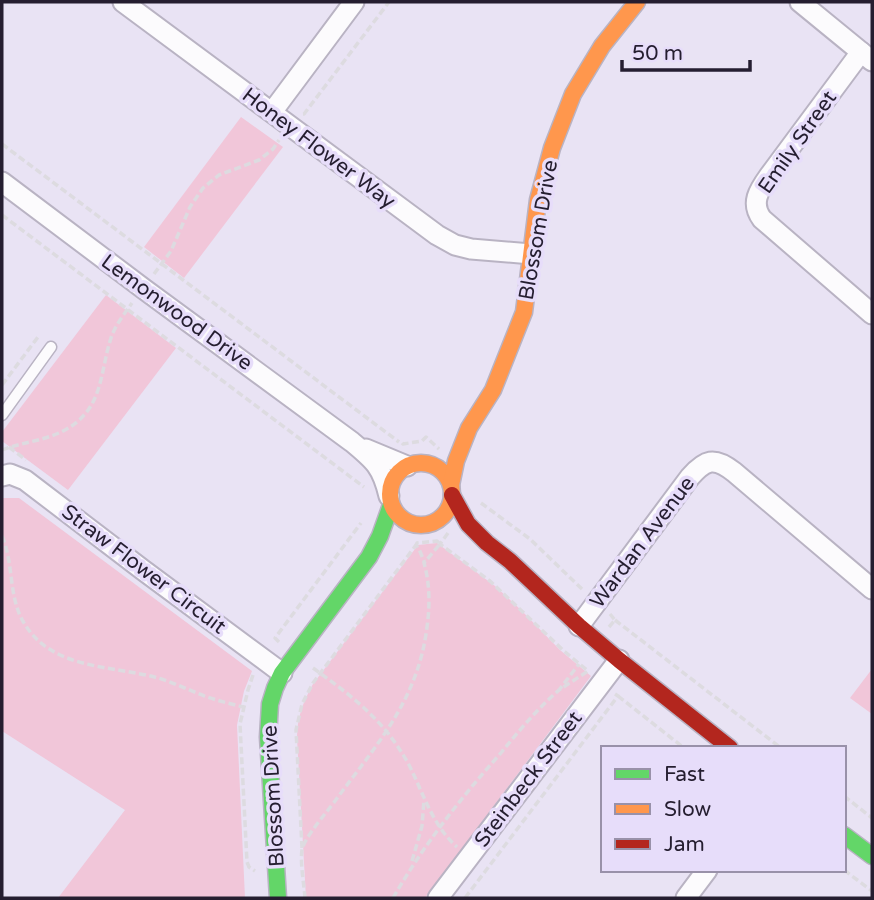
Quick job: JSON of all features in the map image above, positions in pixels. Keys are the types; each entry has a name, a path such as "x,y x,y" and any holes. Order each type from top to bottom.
{"street":[{"name":"Honey Flower Way","path":"123,2 272,112 284,134 437,235 455,245 471,249 531,254"},
{"path":"272,112 354,2"},
{"name":"Blossom Drive","path":"451,490 456,462 469,428 493,390 524,312 538,200 552,148 573,94 602,46 637,2"},
{"path":"800,2 867,57"},
{"name":"Emily Street","path":"867,57 769,176 756,200 756,209 762,219 872,314"},
{"name":"Lemonwood Drive","path":"2,182 352,442 376,464 384,476 390,501"},
{"name":"Blossom Drive","path":"415,465 455,442 469,428"},
{"name":"Lemonwood Drive","path":"352,442 371,452 415,465"},
{"name":"Wardan Avenue","path":"579,626 690,477 701,466 713,461 722,463 734,472 872,589"},
{"path":"487,543 452,528 412,524 403,520 396,514 390,501 393,478 399,471 415,465 433,466 441,470 468,524 487,543 619,660 727,746"},
{"name":"Straw Flower Circuit","path":"2,475 25,480 282,673"},
{"path":"427,525 440,519 446,512 451,504 451,490"},
{"name":"Blossom Drive","path":"278,898 267,725 273,692 295,654 369,558 380,536 390,501"},
{"name":"Blossom Drive","path":"369,558 396,539 427,525"},
{"name":"Steinbeck Street","path":"438,898 619,660"},
{"path":"846,836 872,856"},
{"path":"686,898 706,872"}],"lane":[{"path":"2,415 51,348"}],"path":[{"path":"164,262 190,207 203,188 219,175 258,160 273,149 300,111 304,114 389,2"},
{"path":"2,144 399,442"},
{"path":"2,215 364,486"},
{"path":"2,450 65,430 87,411 97,395 113,332 127,311"},
{"path":"2,386 38,337"},
{"path":"2,536 7,547 16,604 24,623 40,643 61,656 83,663 158,678 243,707"},
{"path":"305,898 296,730 302,704 321,673 417,543 437,541 440,544 424,563"},
{"path":"302,848 387,731 419,668 429,619 429,582 416,545"},
{"path":"615,620 778,746"},
{"path":"295,654 363,705 387,731 408,764 440,828 469,858"},
{"path":"393,898 411,866 463,797 532,715 559,690 588,671 579,664 559,690"},
{"path":"254,676 240,724 247,862 259,876"},
{"path":"618,696 681,746"},
{"path":"411,866 422,826 424,798"},
{"path":"846,798 872,818"},
{"path":"846,872 872,891"}],"shaded area":[{"path":"241,117 283,147 184,278 144,247"},
{"path":"106,295 176,348 68,490 2,441 2,432"},
{"path":"2,498 19,498 252,671 244,691 237,725 245,898 58,898 125,810 2,731"},
{"path":"437,543 495,586 560,650 591,676 425,898 306,898 297,738 304,704 313,684 418,545"},
{"path":"872,669 872,714 850,698"}],"traffic: fast":[{"path":"278,898 268,737 270,704 282,673 369,557 391,505"},
{"path":"846,836 872,856"}],"traffic: slow":[{"path":"451,485 456,461 469,428 493,390 524,312 538,200 552,148 573,94 602,46 637,2"},
{"path":"415,463 427,463 443,472 450,482 452,494 450,506 443,516 427,525 415,525 404,520 395,511 390,500 390,488 395,477 404,468 415,463"}],"traffic: jam":[{"path":"452,495 468,524 487,543 619,660 727,746"}]}
